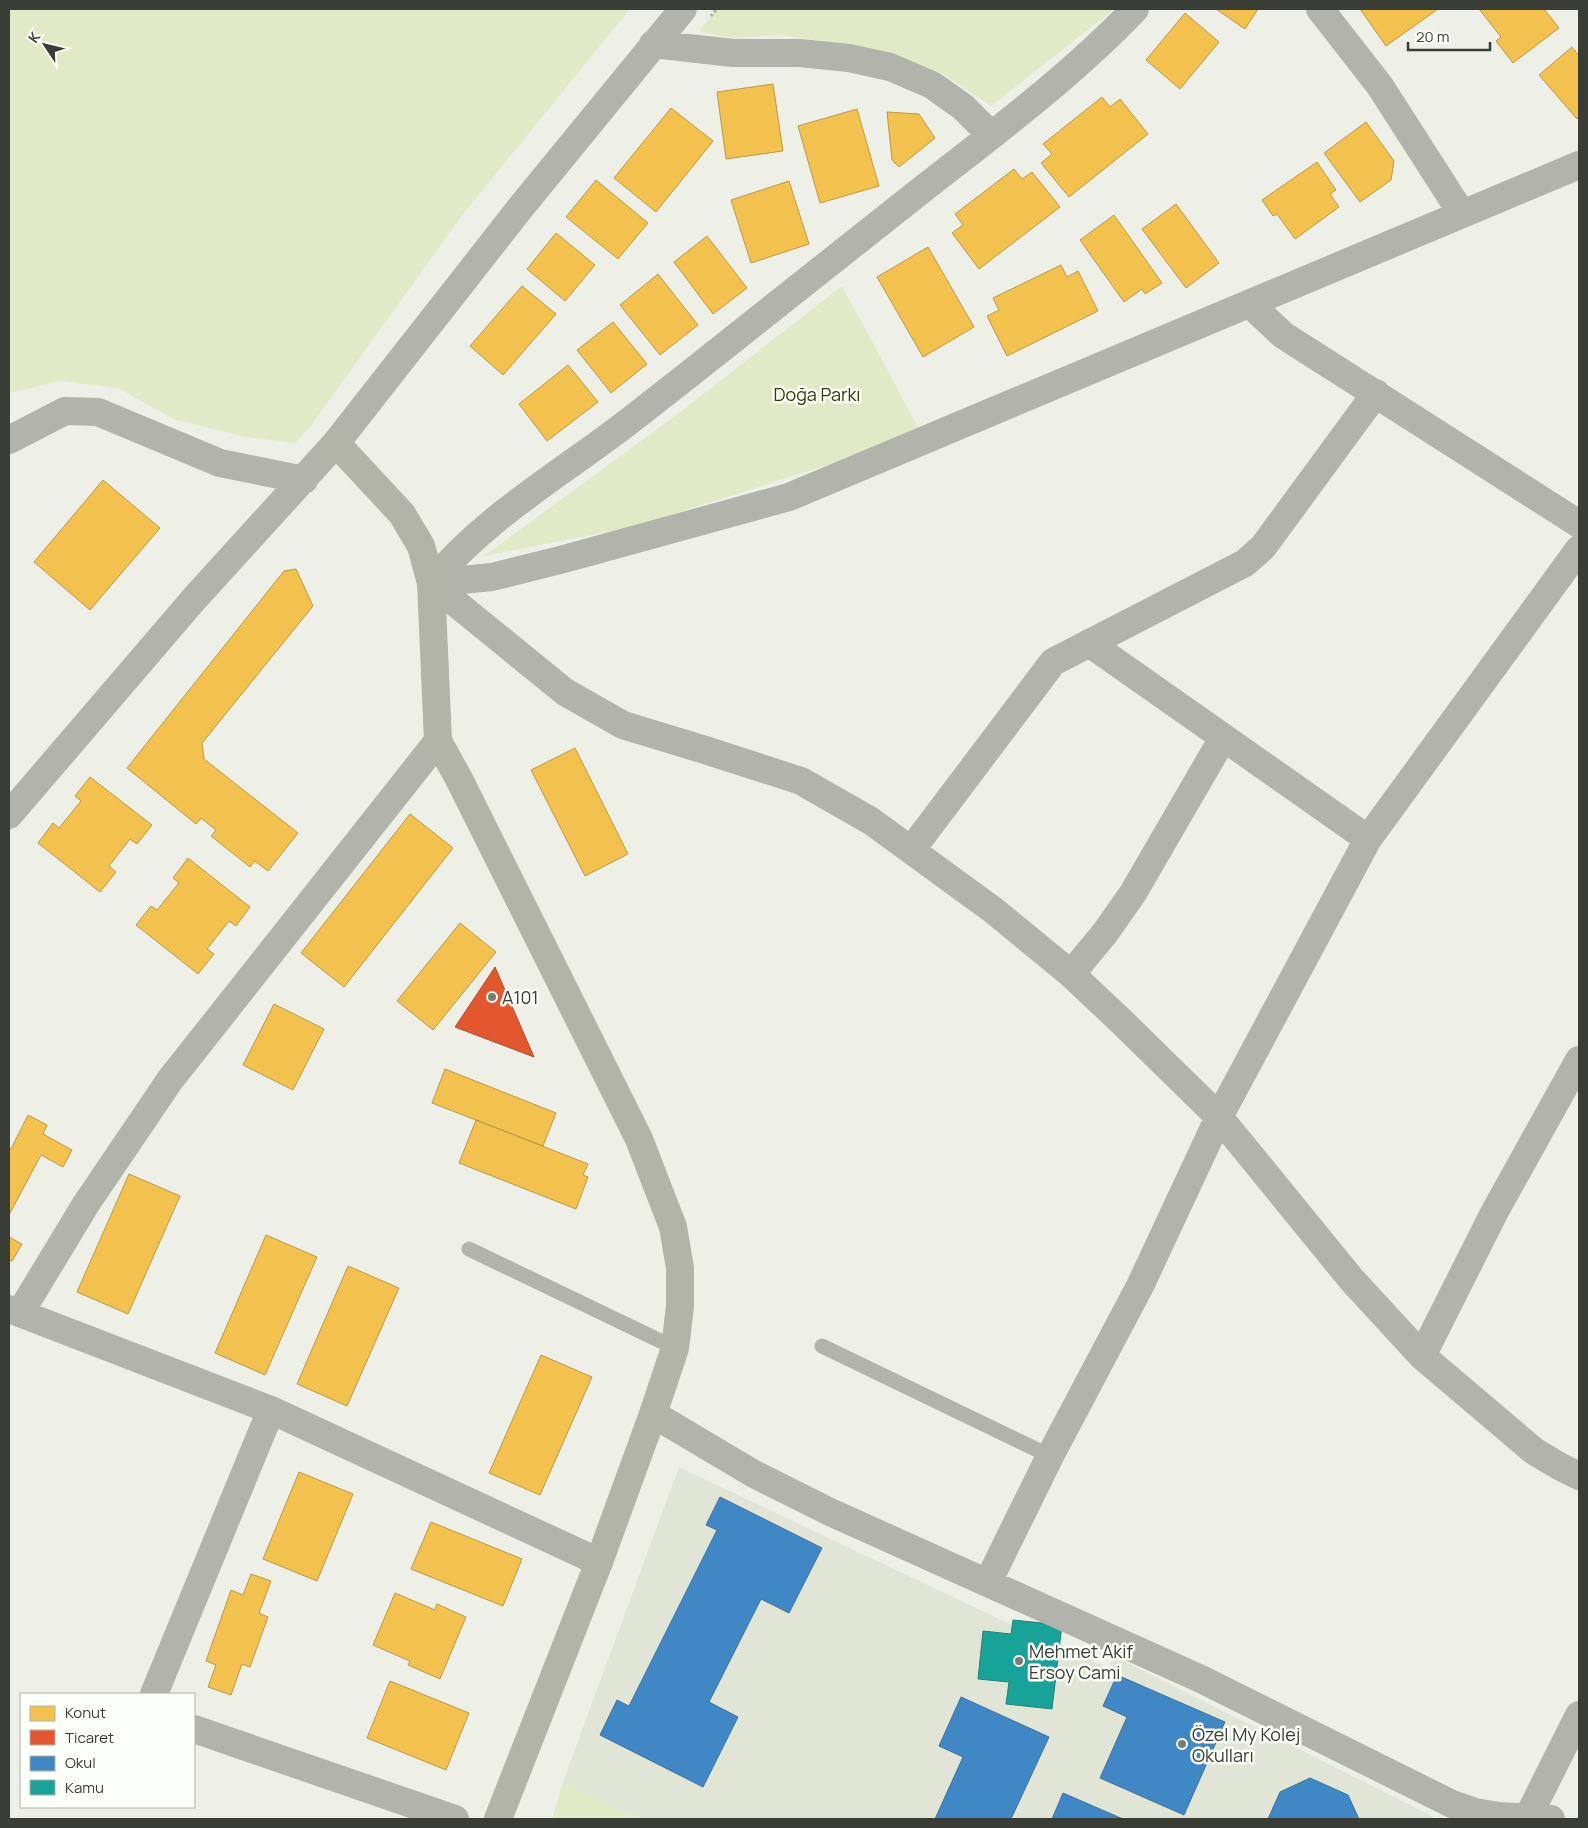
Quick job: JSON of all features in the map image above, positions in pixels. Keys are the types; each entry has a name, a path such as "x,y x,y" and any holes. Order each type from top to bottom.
{"street":[{"path":"9,815 194,599 336,443 521,207 683,9"},
{"path":"431,583 446,565 479,533 631,420 990,135 1089,55 1135,9"},
{"path":"1320,9 1380,86 1462,214"},
{"path":"653,44 733,53 800,53 849,58 890,67 932,85 963,108 990,135"},
{"path":"431,583 501,574 564,559 789,497 1579,165"},
{"path":"1250,304 1283,335 1579,524"},
{"path":"912,849 1053,662 1245,562 1263,547 1376,394"},
{"path":"9,440 64,411 98,412 220,463 304,480"},
{"path":"336,443 402,514 421,546 431,583 438,741 458,777 639,1139 673,1227 680,1268 680,1306 675,1348 599,1562 498,1819"},
{"path":"988,1582 1050,1456 1140,1286 1219,1117 1368,839 1579,549"},
{"path":"431,583 565,692 623,725 801,781 871,821 912,849 993,910 1071,974 1219,1117 1352,1280 1422,1356 1534,1451 1578,1476"},
{"path":"1089,643 1368,839"},
{"path":"1071,974 1105,933 1132,893 1223,738"},
{"path":"438,741 170,1080 14,1311 271,1410 599,1562"},
{"path":"1422,1356 1495,1211 1579,1060"},
{"path":"154,1693 271,1410"},
{"path":"653,1414 754,1474 830,1512 1201,1679 1452,1804 1475,1812 1536,1819 1579,1715"},
{"path":"195,1729 455,1819"}],"lane":[{"path":"469,1248 675,1348"},
{"path":"822,1346 1050,1456"}],"shaded area":[{"path":"679,1467 1012,1625 1011,1634 983,1631 978,1679 1009,1682 1007,1704 1052,1709 1059,1643 1108,1668 1114,1656 1438,1819 638,1819 563,1782"}],"green space":[{"path":"9,9 630,9 463,214 312,424 295,443 246,437 174,419 118,388 60,381 9,393"},
{"path":"717,9 1114,9 991,106 943,74 861,46 779,35 732,38 699,31"},
{"name":"Doğa Parkı","path":"842,286 918,427 850,458 632,527 484,556 679,413"},
{"path":"563,1782 638,1819 552,1819"}],"building: Konut":[{"path":"1216,9 1258,9 1245,29"},
{"path":"1360,9 1438,9 1386,46"},
{"path":"1479,9 1544,9 1559,28 1513,63 1496,41 1501,37"},
{"path":"1185,13 1219,42 1180,89 1146,60"},
{"path":"1572,47 1579,56 1579,116 1577,119 1539,75"},
{"path":"773,84 783,151 726,159 717,92"},
{"path":"1102,97 1110,107 1120,99 1148,134 1069,197 1041,163 1052,154 1043,144"},
{"path":"671,108 713,141 656,212 614,178"},
{"path":"857,109 879,186 820,203 798,126"},
{"path":"887,112 919,114 935,138 899,167 892,160"},
{"path":"1366,122 1394,161 1391,180 1360,202 1324,153"},
{"path":"1317,162 1336,190 1330,194 1339,207 1295,239 1277,214 1273,216 1262,200"},
{"path":"1014,169 1022,179 1032,172 1060,207 979,269 952,233 963,225 955,214"},
{"path":"596,180 648,223 618,259 566,217"},
{"path":"789,181 809,244 751,263 731,200"},
{"path":"1176,204 1219,263 1186,288 1142,229"},
{"path":"1114,215 1162,283 1145,294 1142,289 1124,302 1080,240"},
{"path":"556,233 595,265 565,301 527,269"},
{"path":"707,236 747,288 713,314 674,262"},
{"path":"928,247 974,327 923,357 877,277"},
{"path":"1061,265 1067,277 1078,271 1098,311 1007,356 987,316 999,310 993,298"},
{"path":"658,274 698,325 660,355 620,305"},
{"path":"522,286 556,314 503,375 470,346"},
{"path":"613,322 647,364 611,393 577,350"},
{"path":"568,365 598,402 547,441 519,404"},
{"path":"103,480 160,528 90,610 34,562"},
{"path":"296,569 313,606 202,743 204,759 298,833 268,871 255,861 250,867 211,836 216,830 201,818 196,824 127,768 284,571"},
{"path":"575,748 628,854 585,876 531,770"},
{"path":"90,777 152,825 137,844 130,839 109,866 116,872 100,892 38,843 53,823 59,828 81,801 75,796"},
{"path":"410,814 453,848 344,987 301,953"},
{"path":"188,858 250,907 236,926 229,921 207,949 214,954 198,974 136,925 151,906 157,910 179,883 173,878"},
{"path":"460,923 496,952 433,1030 397,1001"},
{"path":"274,1004 324,1029 293,1090 243,1065"},
{"path":"445,1069 556,1113 543,1146 432,1103"},
{"path":"28,1115 47,1125 43,1134 72,1150 63,1167 41,1155 9,1215 9,1148 11,1149"},
{"path":"476,1120 588,1164 583,1175 588,1177 576,1209 459,1163"},
{"path":"129,1174 180,1196 128,1314 77,1292"},
{"path":"266,1235 317,1257 265,1375 215,1353"},
{"path":"9,1237 22,1244 12,1261 9,1260"},
{"path":"348,1266 399,1288 347,1406 297,1384"},
{"path":"541,1355 592,1377 540,1495 489,1473"},
{"path":"299,1472 353,1494 317,1581 263,1559"},
{"path":"431,1522 522,1559 503,1606 411,1569"},
{"path":"251,1574 271,1581 259,1613 268,1617 250,1667 242,1664 231,1695 208,1687 216,1665 206,1661 231,1590 243,1595"},
{"path":"395,1593 435,1610 437,1604 466,1617 440,1679 408,1665 410,1661 373,1645"},
{"path":"390,1681 469,1713 446,1770 367,1738"}],"building: Ticaret":[{"name":"A101","path":"495,967 534,1057 455,1027"}],"building: Okul":[{"path":"720,1497 822,1548 789,1613 761,1599 709,1702 738,1717 703,1787 600,1735 617,1700 629,1706 717,1530 706,1525"},
{"path":"1117,1675 1225,1722 1184,1815 1100,1778 1127,1717 1103,1706"},
{"path":"961,1697 1049,1737 1011,1819 935,1819 963,1757 939,1746"},
{"path":"1310,1778 1348,1795 1359,1819 1268,1819 1280,1792"},
{"path":"1063,1793 1123,1819 1052,1819"}],"building: Kamu":[{"name":"Mehmet Akif Ersoy Cami","path":"1013,1620 1062,1625 1052,1709 1006,1704 1009,1682 978,1679 983,1631 1011,1634"}],"place":[{"name":"A101","path":"492,997"},
{"name":"Mehmet Akif Ersoy Cami","path":"1019,1661"},
{"name":"Özel My Kolej Okulları","path":"1182,1744"}]}
